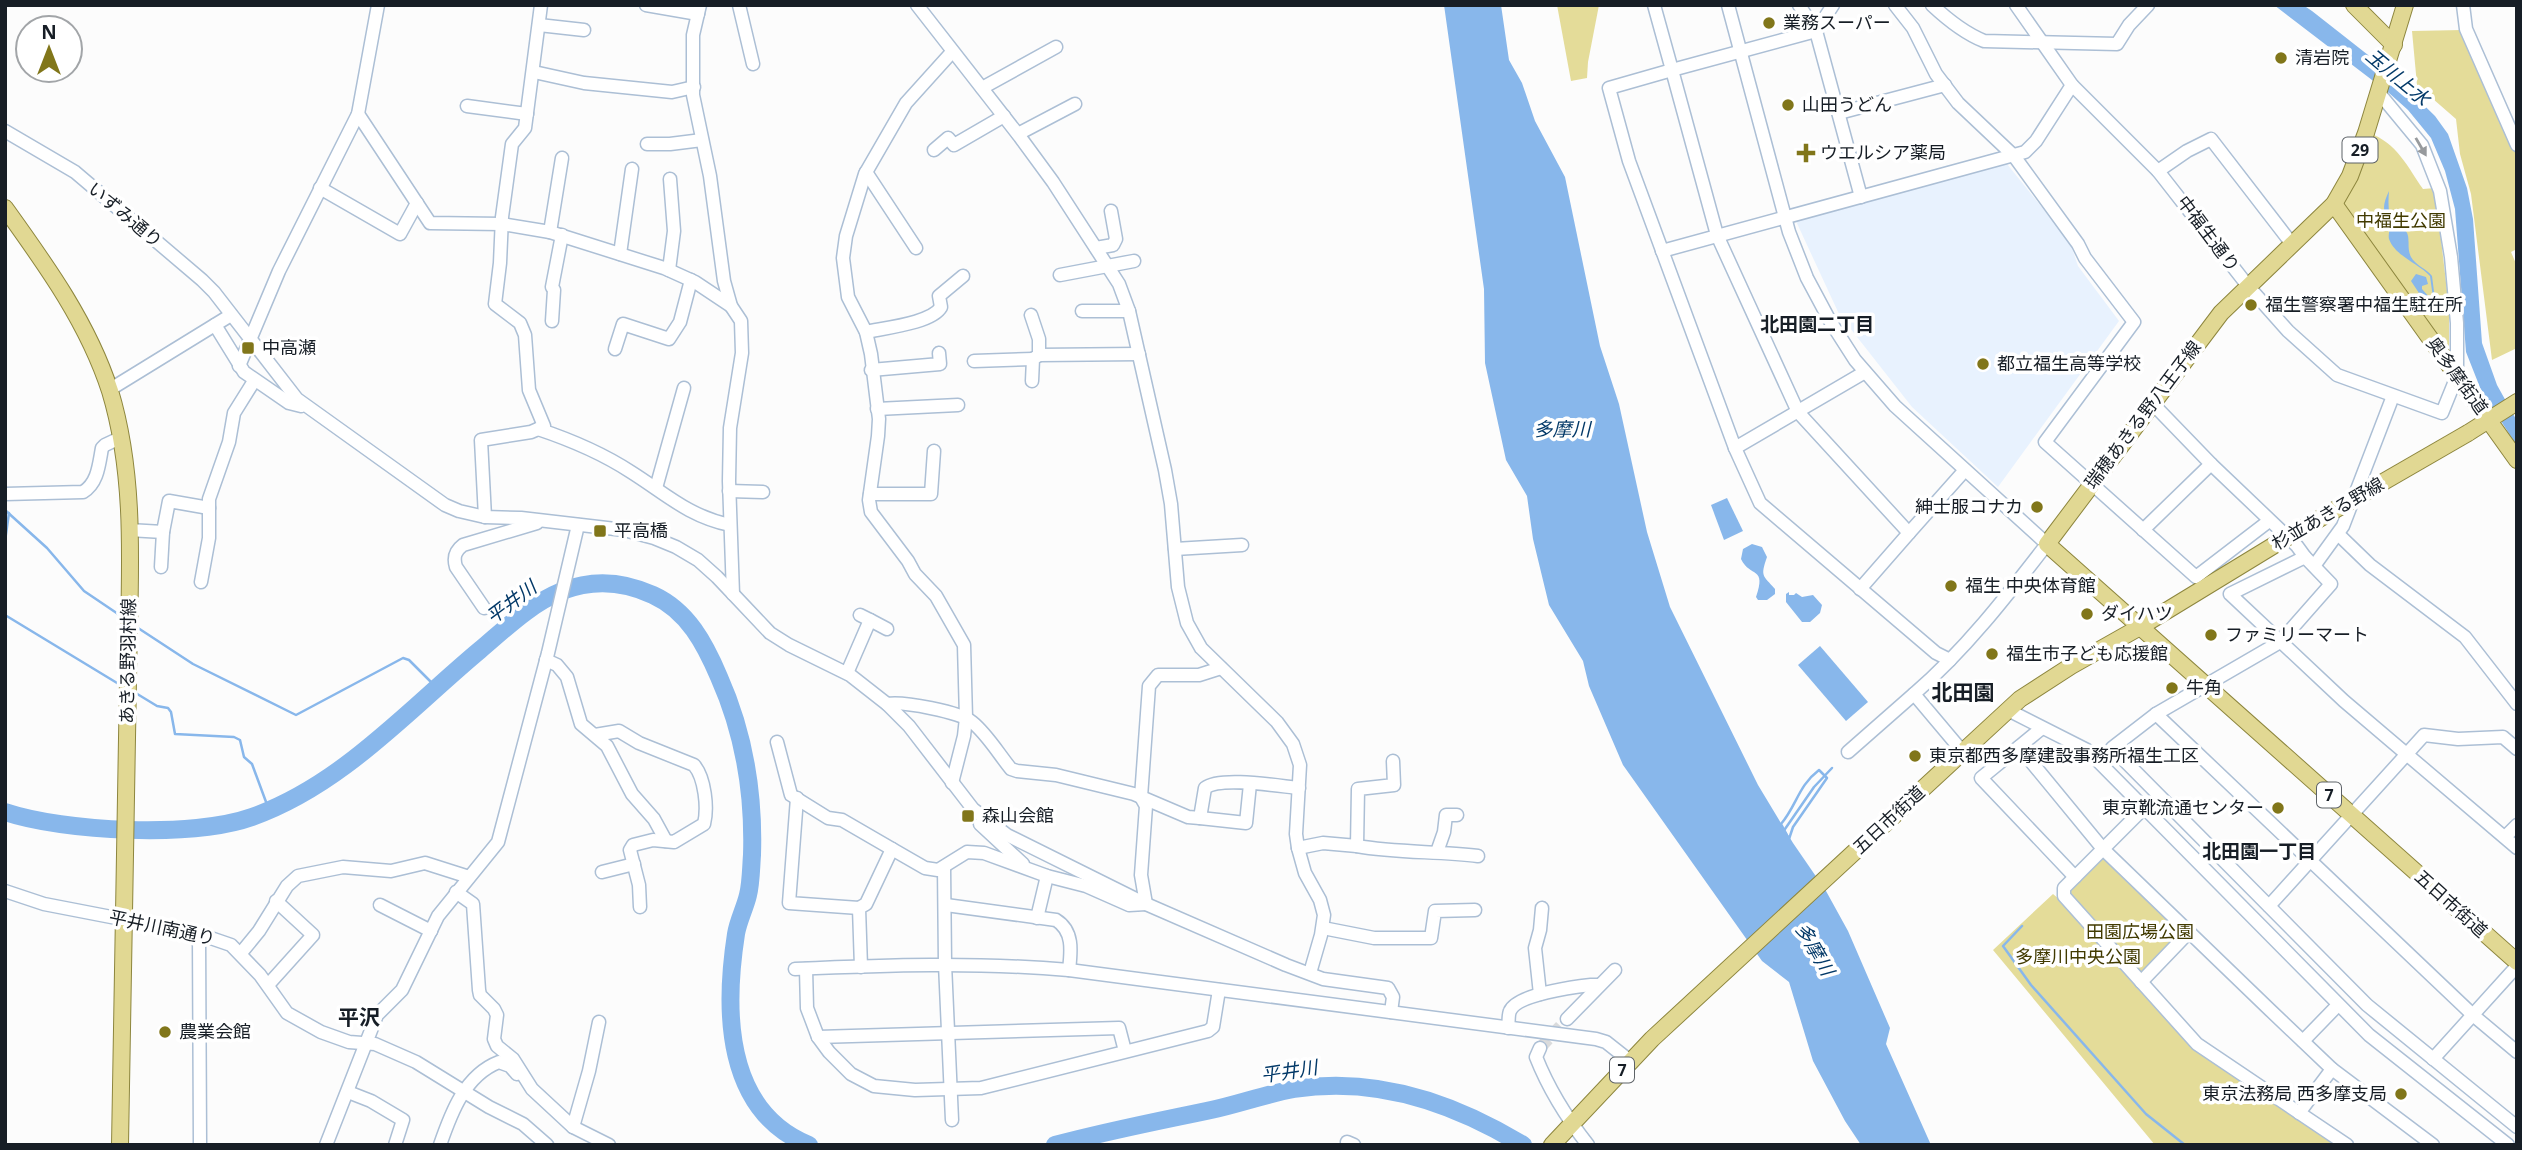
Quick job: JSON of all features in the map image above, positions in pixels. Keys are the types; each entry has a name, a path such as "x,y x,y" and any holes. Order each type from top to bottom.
{"main road":[{"path":"2354,5 2394,45 2405,5"},
{"name":"29","path":"2334,204 2350,176 2394,45"},
{"name":"瑞穂あきる野八王子線","path":"2047,544 2221,313 2334,204"},
{"name":"奥多摩街道","path":"2334,204 2456,376 2492,417 2517,460"},
{"name":"あきる野羽村線","path":"5,208 69,301 86,332 109,390 126,468 129,565 126,898 120,1145"},
{"name":"杉並あきる野線","path":"2140,627 2515,403"},
{"path":"2047,544 2140,627"},
{"name":"五日市街道","path":"1570,1126 1630,1061 1679,1014 2008,710 2071,666 2140,627 2517,964"},
{"name":"7","path":"1552,1145 1570,1126"}],"street":[{"path":"239,366 279,271 358,114 378,5"},
{"path":"485,517 481,440 531,432 544,426 529,390 525,335 520,323 495,304 512,144 523,132 527,114 541,5"},
{"path":"646,5 699,10 693,35 693,94 710,176 724,281 731,306 741,321 742,353 730,428 729,491 733,594"},
{"path":"739,5 752,64"},
{"path":"917,5 1018,134 1119,284 1129,311 1169,493 1178,587 1186,623 1201,648 1277,722 1293,744 1300,765 1296,834 1298,848 1305,873 1321,900 1324,915 1310,973"},
{"path":"1654,5 1717,235 1798,412 1909,533"},
{"path":"1728,5 1785,217 1812,289 1838,334 1865,372 1903,414 2047,544 1974,635 1914,694 1848,752"},
{"path":"1799,5 1816,31 1861,197"},
{"path":"1833,5 1816,31 1609,88 1629,161 1735,448 1760,503 1936,653 1950,660"},
{"path":"1895,5 1913,28 1926,56 1945,85 1975,121 2014,156 2078,244 2085,258 2134,322 2045,443 2196,577 2270,521"},
{"path":"1932,5 1948,21 1970,36 1984,41 2117,44 2129,25 2148,5"},
{"name":"中福生通り","path":"2016,5 2072,85 2158,172 2248,286 2288,331 2337,374 2442,412 2456,376"},
{"path":"2463,5 2466,29 2517,145"},
{"path":"539,24 584,30"},
{"path":"982,88 1056,47"},
{"path":"952,52 906,103 866,172 846,236 843,258 848,297 866,332 877,409 878,436 870,494 871,512 915,574 936,596 964,645 966,718 952,783"},
{"path":"534,72 584,83 672,92 694,87"},
{"path":"1839,113 1945,85"},
{"path":"1662,251 2025,152 2036,141 2072,85"},
{"path":"2379,93 2422,145 2441,191 2457,323 2456,376"},
{"path":"1018,134 1076,104"},
{"path":"467,106 527,114"},
{"path":"358,114 430,223 502,224 556,233 669,270 691,280 731,306"},
{"path":"934,150 948,138 954,145 1004,116"},
{"name":"いずみ通り","path":"5,131 75,172 202,280 289,391 306,407"},
{"path":"647,144 702,139"},
{"path":"2158,172 2187,151 2211,139 2292,244"},
{"path":"552,321 562,158"},
{"path":"620,254 632,169"},
{"path":"866,172 916,248"},
{"path":"669,270 674,231 670,179"},
{"path":"320,188 400,234 417,203"},
{"path":"1096,248 1113,245 1116,239 1111,211"},
{"path":"1060,275 1134,261"},
{"path":"866,332 910,323 938,313 941,307 939,296 963,276"},
{"path":"615,349 623,324 669,339 680,322 691,280"},
{"path":"1082,311 1129,311"},
{"path":"109,390 231,315"},
{"path":"1031,315 1039,340 1032,381"},
{"path":"215,325 239,366 254,381 289,403 306,407 446,505 485,517 540,520 639,533 676,547 698,560 779,640 846,673 887,704 909,726 973,809 1007,835 1146,904 1273,959 1323,979 1388,988 1393,997 1391,1012"},
{"path":"974,361 1139,354"},
{"path":"871,370 940,364"},
{"path":"1735,448 1865,372"},
{"path":"201,582 209,538 209,499 229,442 234,413 254,381"},
{"path":"656,488 684,388"},
{"path":"2393,396 2339,535 2310,561 2230,594 2280,642 2517,848"},
{"path":"2152,403 2297,546 2331,584 2280,642 2156,714 2112,748 2367,1005 2517,1127"},
{"path":"877,409 958,405"},
{"path":"538,429 589,448 699,517 730,524"},
{"path":"5,494 83,492 95,478 105,445 120,438"},
{"path":"870,494 930,494 934,451"},
{"path":"2143,530 2211,464"},
{"path":"1860,589 1965,470"},
{"path":"729,491 763,492"},
{"path":"161,567 163,532 169,500 209,508"},
{"path":"484,608 456,567 456,551 463,545 540,520"},
{"path":"326,1145 377,1015 401,990 438,916 498,842 547,657 578,524"},
{"path":"129,530 163,532"},
{"path":"2339,535 2370,565 2465,637 2517,704"},
{"path":"1175,549 1242,545"},
{"path":"846,673 865,618 887,629"},
{"path":"547,657 567,677 581,724 607,746 632,794 654,819 666,841"},
{"path":"1146,904 1141,875 1146,806 1141,797 1149,686 1158,674 1199,675 1221,668"},
{"path":"1914,694 1962,751"},
{"path":"887,704 901,702 966,718 978,727 1011,769 1056,775 1141,797 1188,817 1246,823 1250,784"},
{"path":"2008,710 2087,750 2369,1035 2508,1145"},
{"path":"2156,714 2474,1016 2517,1052"},
{"path":"2042,728 1982,778 2075,877"},
{"path":"595,735 619,731 639,743 694,765 699,772 704,796 704,824 674,842 653,840 633,845 630,850 639,885 640,907"},
{"path":"2269,906 2424,735 2458,738 2503,737 2517,749"},
{"path":"776,742 792,795 828,818 842,820 925,868 938,870 951,860 972,851 1086,886 1129,905 1146,904"},
{"path":"2019,747 2103,849 2189,932 2332,1069 2433,1145"},
{"path":"1357,846 1358,789 1394,785 1393,761"},
{"path":"1200,818 1205,788 1210,784 1299,788"},
{"path":"797,798 789,903 859,908 866,904 892,849"},
{"path":"2144,808 2064,888 2064,897 2197,1044 2347,1145"},
{"path":"973,809 979,824 1029,869"},
{"path":"1437,852 1446,815 1457,815"},
{"path":"2505,837 2517,825"},
{"path":"1298,848 1323,843 1382,851 1478,856"},
{"path":"241,953 259,931 287,886 298,876 343,867 391,871 425,863 469,877"},
{"path":"602,873 634,864"},
{"path":"944,867 952,1120"},
{"path":"1037,918 1047,876"},
{"name":"平井川南通り","path":"5,891 44,904 199,934 223,942 241,953 287,1013 298,1020 349,1042 375,1044 416,1062 489,1107 523,1124 547,1145"},
{"path":"456,892 473,904 479,990 480,995 497,1015 494,1038 497,1046 513,1059 532,1089"},
{"path":"268,985 313,936 276,901"},
{"path":"380,905 430,931"},
{"path":"946,905 1056,920 1066,929 1072,944 1069,970"},
{"path":"859,908 861,967"},
{"path":"1540,994 1535,948 1542,908"},
{"path":"1323,928 1374,939 1432,938 1435,911 1475,910"},
{"path":"2141,982 2189,932"},
{"path":"199,934 200,1145"},
{"path":"1219,990 1213,1027 1208,1031 981,1088 915,1090 874,1086 851,1074 829,1052 818,1037 807,1008 801,969 945,964 1012,965 1069,970 1603,1040 1630,1061"},
{"path":"2433,1059 2474,1016 2517,964"},
{"path":"1567,1019 1615,970"},
{"path":"1508,1028 1513,1006 1540,994 1600,985"},
{"path":"2303,1041 2338,1005"},
{"path":"573,1127 586,1083 598,1023"},
{"path":"818,1037 1119,1028 1125,1051"},
{"path":"1538,1052 1553,1095 1570,1126 1588,1145"},
{"path":"440,1145 451,1113 473,1078 499,1062 510,1066 584,1140 609,1145"},
{"path":"2300,1113 2332,1069"},
{"path":"348,1092 371,1101 403,1120 395,1145"}],"shaded area":[{"name":"都立福生高等学校","path":"2003,159 2070,242 2078,266 2119,321 1998,487 1912,407 1839,314 1795,219"}],"green space":[{"path":"1557,5 1599,5 1587,78 1571,81"},
{"path":"2462,30 2517,153 2517,249 2511,252 2517,266 2517,348 2492,360 2471,194 2460,154 2456,119 2417,85 2412,31"},
{"name":"中福生公園","path":"2369,133 2394,149 2423,189 2435,188 2449,308 2449,353 2343,206 2342,195"},
{"name":"多摩川中央公園","path":"2103,856 2181,934 2134,983 2193,1048 2335,1145 2155,1145 1993,950 2053,894 2059,899"}],"water":[{"name":"多摩川","path":"1444,5 1501,5 1509,60 1522,83 1535,121 1565,177 1600,346 1619,404 1647,532 1670,607 1758,785 1826,891 1848,931 1890,1028 1886,1044 1931,1145 1861,1145 1813,1061 1789,982 1762,961 1623,765 1589,686 1583,661 1549,605 1533,539 1527,496 1506,460 1485,363 1484,289"},
{"path":"2274,5 2303,5 2312,11 2391,73 2435,116 2448,134 2467,188 2473,219 2482,343 2497,385 2517,421 2517,446 2481,390 2466,352 2455,209 2445,171 2431,138 2408,110 2389,93"},
{"path":"2389,191 2389,209 2393,225 2405,230 2411,257 2432,276 2434,308 2421,296 2411,281 2416,274 2426,277 2428,284 2422,286 2422,289 2433,298 2430,276 2401,255 2389,239 2384,210"},
{"path":"1727,498 1743,531 1724,540 1711,505"},
{"path":"1752,544 1762,547 1767,557 1764,575 1775,589 1775,594 1767,600 1758,600 1756,597 1760,581 1741,559 1743,549"},
{"path":"1789,592 1789,595 1796,593 1802,597 1813,595 1822,605 1820,613 1810,622 1802,622 1786,602 1786,594"},
{"path":"1820,646 1868,702 1846,721 1798,665"}],"waterway":[{"path":"5,510 47,548 84,591 124,618"},
{"path":"5,541 9,513"},
{"name":"平井川","path":"5,812 61,824 129,830 197,828 252,817 285,803 345,766 509,625 550,596 574,587 597,583 619,584 642,590 676,610 694,630 714,665 735,720 746,764 752,832 750,886 737,929 732,964 732,1026 736,1056 746,1084 760,1109 781,1129 809,1145"},
{"path":"5,615 122,686"},
{"path":"135,626 193,664 296,715 403,658 409,660 437,688"},
{"path":"134,692 157,706 168,708 175,734 234,737 240,740 244,757 252,764 269,810"},
{"path":"1785,829 1814,787 1832,768"},
{"path":"1819,770 1827,778 1793,827 1789,839 1781,824 1806,783 1819,770"},
{"path":"2022,926 2003,946 2031,985 2146,1114 2185,1145"},
{"name":"平井川","path":"1055,1145 1284,1091 1324,1086 1354,1086 1413,1096 1470,1117 1523,1145"}],"tunnel":[{"path":"1540,1048 1567,1019"}],"place":[{"name":"業務スーパー","path":"1769,23"},
{"name":"清岩院","path":"2281,58"},
{"name":"山田うどん","path":"1788,105"},
{"name":"ウエルシア薬局","path":"1806,153"},
{"name":"福生警察署中福生駐在所","path":"2251,305"},
{"name":"中高瀬","path":"248,348"},
{"name":"都立福生高等学校","path":"1983,364"},
{"name":"紳士服コナカ","path":"2037,507"},
{"name":"平高橋","path":"600,531"},
{"name":"福生 中央体育館","path":"1951,586"},
{"name":"ダイハツ","path":"2087,614"},
{"name":"ファミリーマート","path":"2211,635"},
{"name":"福生市子ども応援館","path":"1992,654"},
{"name":"牛角","path":"2172,688"},
{"name":"東京都西多摩建設事務所福生工区","path":"1915,756"},
{"name":"東京靴流通センター","path":"2278,808"},
{"name":"森山会館","path":"968,816"},
{"name":"農業会館","path":"165,1032"},
{"name":"東京法務局 西多摩支局","path":"2401,1094"}],"district":[{"name":"北田園二丁目","path":"1817,324"},
{"name":"北田園","path":"1963,693"},
{"name":"北田園一丁目","path":"2259,851"},
{"name":"平沢","path":"359,1018"}],"water label":[{"name":"玉川上水","path":"2398,77"}],"park label":[{"name":"田園広場公園","path":"2140,932"}]}
